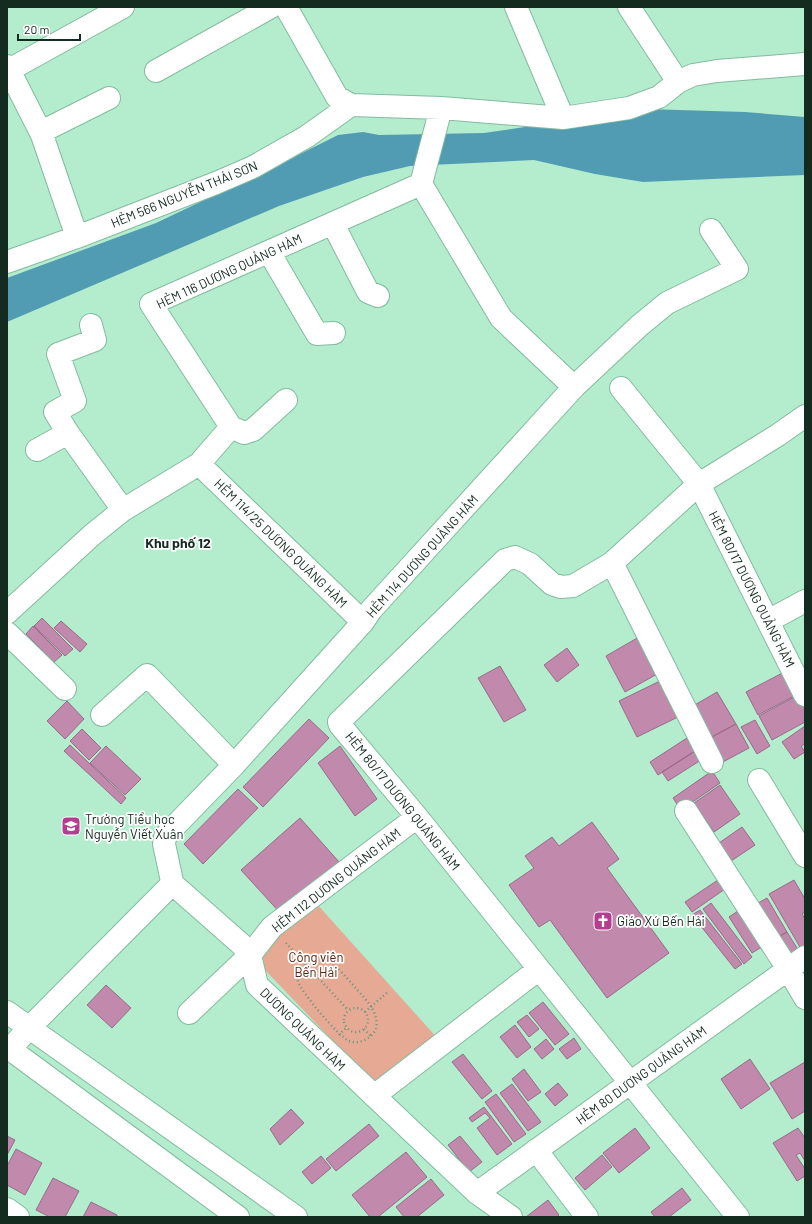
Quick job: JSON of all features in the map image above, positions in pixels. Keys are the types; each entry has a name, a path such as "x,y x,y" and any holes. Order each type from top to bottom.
{"street":[{"path":"77,237 40,132 8,68 123,7"},
{"path":"156,71 271,7"},
{"path":"286,7 337,97 351,105 441,108 563,118 629,108 659,97 678,82 693,76 717,71 805,64"},
{"path":"516,7 563,118"},
{"path":"629,7 678,82"},
{"path":"40,132 109,98"},
{"name":"HẺM 566 NGUYỄN THÁI SƠN","path":"7,262 77,237 253,167 306,137 351,105"},
{"path":"441,108 421,184 501,318 574,387"},
{"name":"HẺM 116 DƯƠNG QUẢNG HÀM","path":"231,427 151,304 421,184"},
{"path":"333,224 368,292 378,296"},
{"name":"HẺM 114 DƯƠNG QUẢNG HÀM","path":"173,886 164,844 165,837 234,765 363,622 370,610 574,387 639,326 667,304 737,269 711,230"},
{"path":"269,252 316,334 334,333"},
{"path":"92,325 95,340 58,354 75,401 55,412 68,433 123,510"},
{"name":"HẺM 80/17 DƯƠNG QUẢNG HÀM","path":"620,388 699,484 805,695"},
{"path":"7,613 92,534 123,510 199,464 231,427 244,433 253,430 286,400"},
{"name":"HẺM 80/17 DƯƠNG QUẢNG HÀM","path":"738,1217 417,817 340,725 340,722 506,560 515,557 530,564 552,584 561,587 573,586 612,563 699,484 778,435 805,416"},
{"path":"37,450 68,433"},
{"name":"HẺM 114/25 DƯƠNG QUẢNG HÀM","path":"199,464 363,622"},
{"path":"612,563 712,762"},
{"path":"768,620 805,601"},
{"path":"7,633 65,689"},
{"path":"102,715 147,675 234,765"},
{"path":"759,780 805,856"},
{"path":"686,811 796,963 805,998"},
{"name":"HẺM 112 DƯƠNG QUẢNG HÀM","path":"189,1013 250,955 272,927 417,817"},
{"path":"173,886 169,887 9,1048 238,1217"},
{"name":"DƯƠNG QUẢNG HÀM","path":"173,886 177,887 242,945 250,955 257,985 477,1193 511,1217"},
{"name":"HẺM 80 DƯƠNG QUẢNG HÀM","path":"477,1193 796,963"},
{"path":"374,1096 539,969"},
{"path":"7,1012 296,1217"},
{"path":"536,1150 587,1217"},
{"path":"7,1209 18,1217"}],"path":[{"path":"272,927 348,1010"},
{"path":"312,957 320,957 330,960 371,1007 377,1019 376,1029 370,1036 359,1042 349,1041 340,1034 301,990 297,981 298,969 303,962 312,957"},
{"path":"365,1012 389,991"},
{"path":"360,1008 365,1012 368,1022 364,1029 357,1032 349,1031 346,1028 344,1024 344,1016 348,1010 360,1008"},
{"path":"364,1029 370,1036"}],"green space":[{"name":"Công viên Bến Hải","path":"316,903 439,1040 378,1088 265,970 261,959 269,944"}],"water":[{"path":"646,109 745,112 805,117 805,175 643,182 595,174 534,160 410,166 363,177 279,206 7,322 7,278 156,223 338,135 363,132 379,135 484,133"}],"building":[{"path":"42,618 73,649 65,656 34,626"},
{"path":"61,621 87,644 80,652 54,628"},
{"path":"33,626 62,655 54,662 26,634"},
{"path":"639,637 659,673 625,692 606,656"},
{"path":"567,648 579,665 557,682 544,665"},
{"path":"500,666 526,710 504,722 478,678"},
{"path":"790,669 802,692 758,715 746,692"},
{"path":"662,680 680,716 637,737 619,701"},
{"path":"717,692 736,724 708,739 693,706"},
{"path":"802,693 805,698 805,722 772,740 759,716"},
{"path":"67,701 84,719 65,739 47,721"},
{"path":"309,719 329,738 263,807 243,787"},
{"path":"755,720 770,746 757,754 741,727"},
{"path":"736,724 749,748 721,763 708,739"},
{"path":"805,726 805,744 801,746 805,752 794,759 782,742"},
{"path":"82,729 101,748 89,760 70,741"},
{"path":"687,738 695,751 658,775 650,762"},
{"path":"70,745 126,798 121,804 64,751"},
{"path":"106,746 141,779 125,795 90,763"},
{"path":"340,746 377,799 355,816 318,763"},
{"path":"695,751 701,760 668,781 662,772"},
{"path":"712,771 720,783 681,810 673,798"},
{"path":"720,785 740,814 714,832 694,803"},
{"path":"238,789 258,808 203,864 184,844"},
{"path":"300,818 340,863 282,915 241,870"},
{"path":"592,822 619,859 607,868 669,953 607,998 550,920 539,927 509,885 534,868 525,856 552,837 559,846"},
{"path":"742,827 755,845 731,861 719,843"},
{"path":"718,880 725,889 692,912 685,902"},
{"path":"794,880 805,899 805,912 802,914 805,919 805,954 769,894"},
{"path":"767,898 787,932 773,940 751,907"},
{"path":"711,903 752,957 744,964 703,909"},
{"path":"741,909 765,945 752,953 729,917"},
{"path":"700,910 742,964 735,969 692,915"},
{"path":"787,932 802,956 789,965 773,940"},
{"path":"106,985 131,1008 112,1028 87,1005"},
{"path":"543,1002 569,1034 555,1045 529,1013"},
{"path":"527,1015 539,1029 529,1037 517,1022"},
{"path":"515,1025 531,1047 517,1058 500,1037"},
{"path":"574,1038 581,1049 567,1059 559,1049"},
{"path":"546,1039 554,1049 542,1059 534,1049"},
{"path":"463,1054 492,1091 482,1099 452,1062"},
{"path":"750,1059 770,1089 741,1109 721,1079"},
{"path":"805,1062 805,1111 792,1119 770,1083"},
{"path":"524,1069 541,1092 528,1101 512,1079"},
{"path":"558,1083 568,1095 555,1106 545,1094"},
{"path":"512,1084 541,1122 528,1131 500,1093"},
{"path":"496,1094 526,1134 514,1142 485,1102"},
{"path":"484,1107 512,1144 497,1155 477,1128 490,1118 485,1113 472,1122 469,1118"},
{"path":"291,1109 304,1123 280,1145 270,1129"},
{"path":"369,1124 379,1136 336,1171 326,1159"},
{"path":"635,1128 650,1148 619,1173 603,1153"},
{"path":"798,1128 805,1138 805,1161 800,1153 796,1155 805,1169 805,1176 797,1181 773,1143"},
{"path":"7,1136 15,1140 7,1155"},
{"path":"460,1136 482,1162 469,1172 448,1145"},
{"path":"16,1149 42,1163 25,1195 7,1185 7,1166"},
{"path":"406,1152 427,1177 378,1217 370,1217 352,1195"},
{"path":"602,1155 612,1167 585,1190 575,1178"},
{"path":"321,1156 331,1168 312,1184 302,1172"},
{"path":"53,1178 79,1191 65,1217 50,1217 36,1210"},
{"path":"431,1179 444,1195 417,1217 404,1217 396,1207"},
{"path":"682,1188 691,1200 669,1217 655,1217 651,1212"},
{"path":"548,1200 559,1215 557,1217 526,1217"},
{"path":"91,1202 117,1215 117,1217 83,1217"}],"place":[{"name":"Trường Tiểu học Nguyễn Viết Xuân","path":"71,826"},
{"name":"Giáo Xứ Bến Hải","path":"603,921"}],"district":[{"name":"Khu phố 12","path":"178,543"}]}
